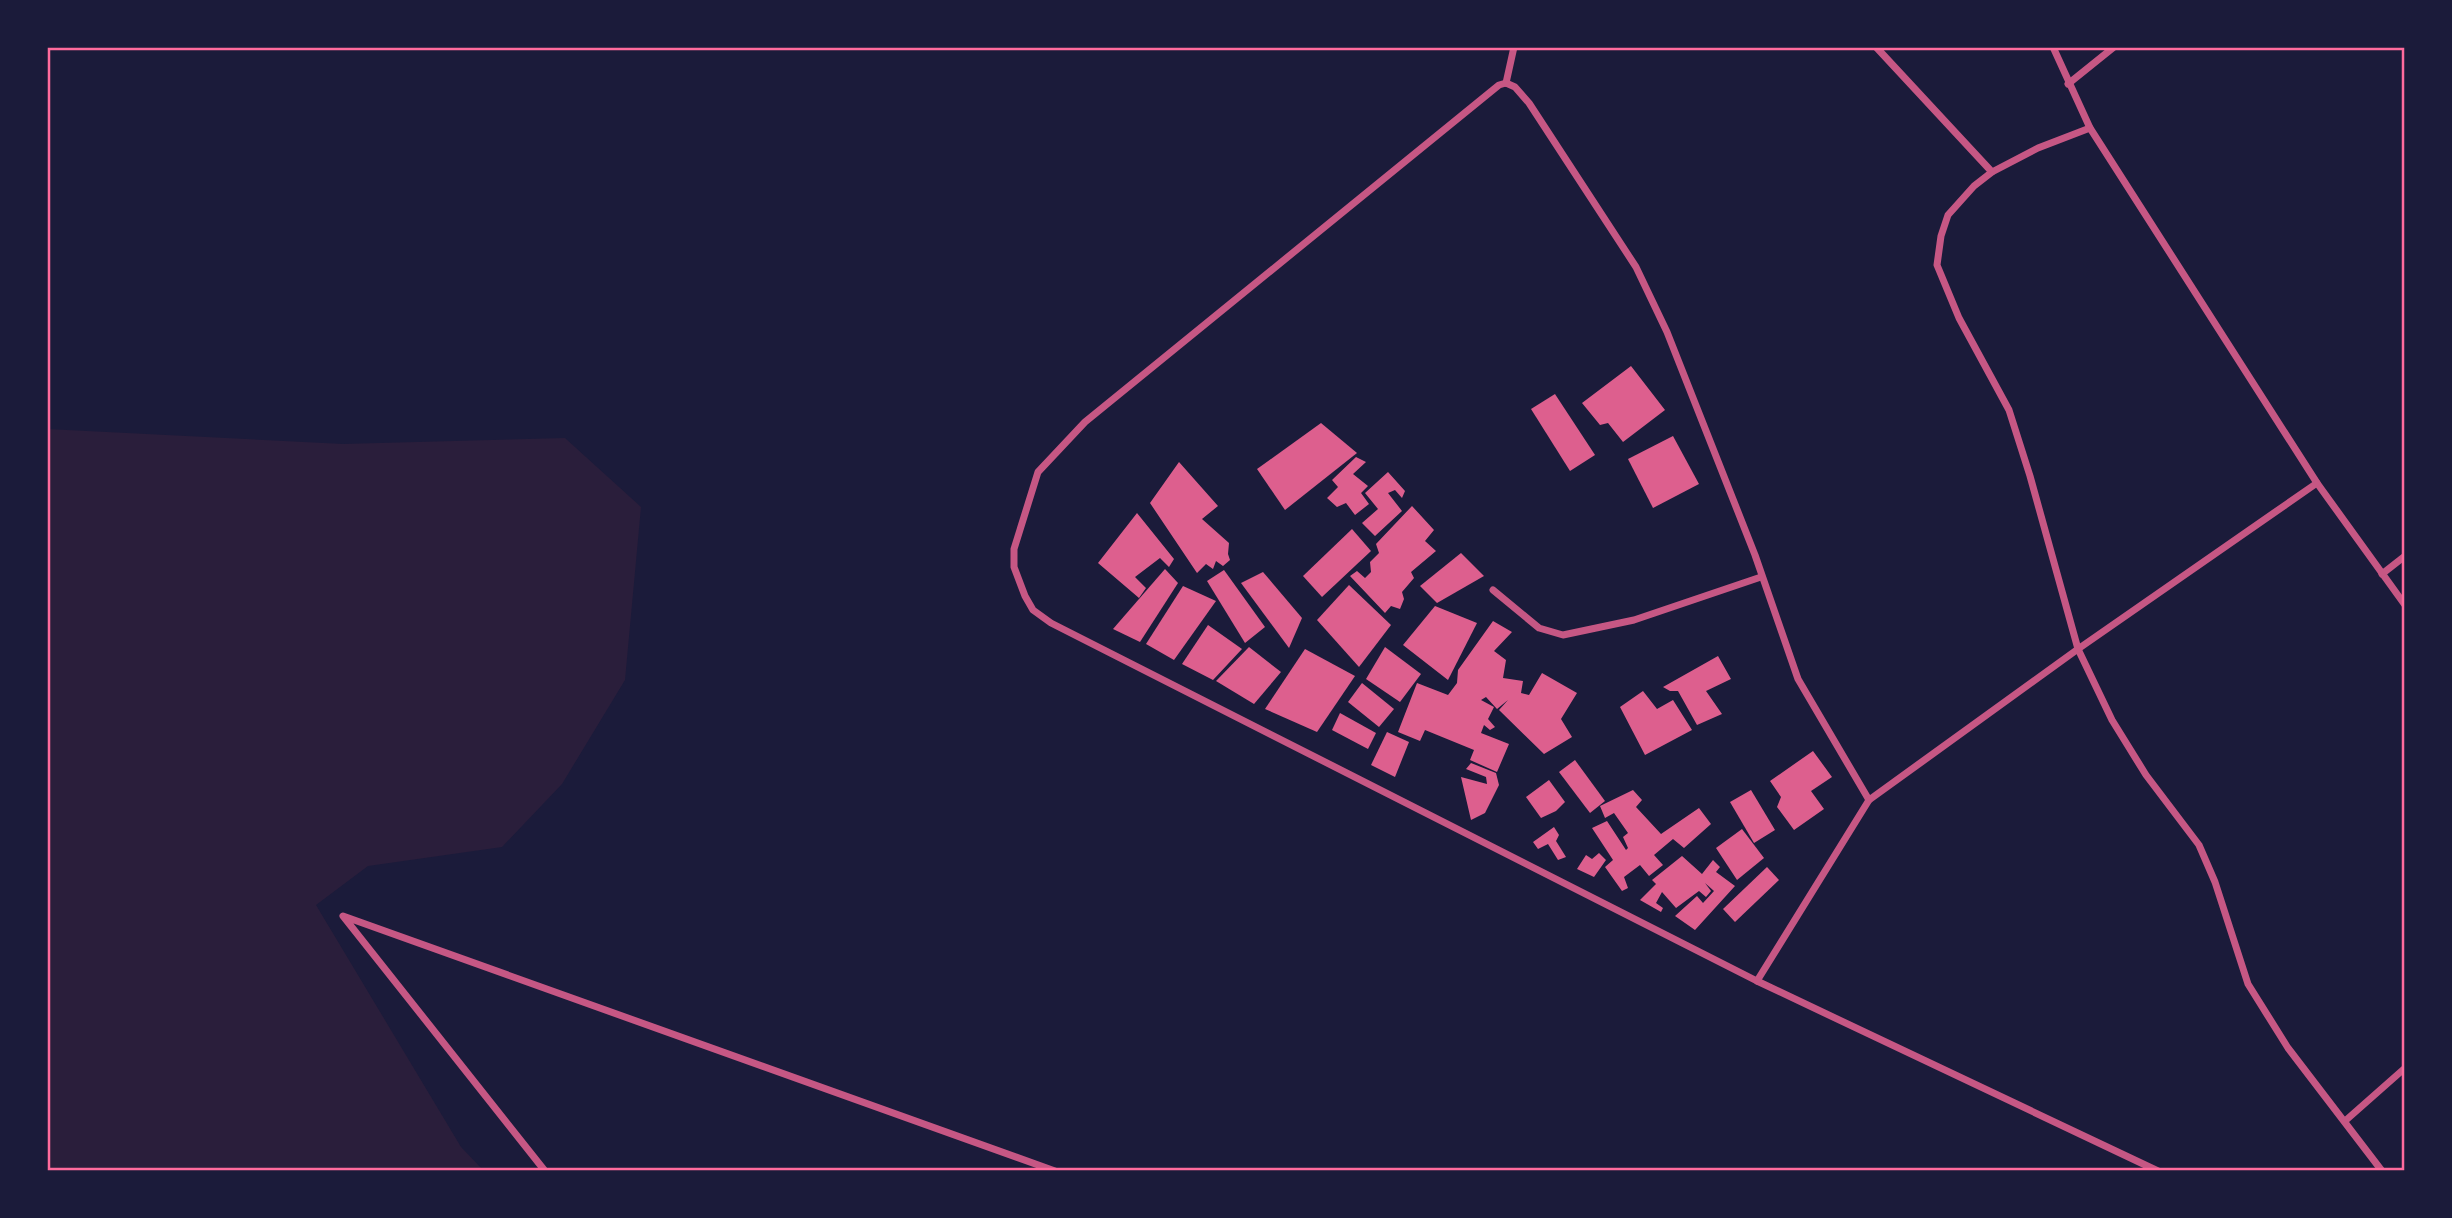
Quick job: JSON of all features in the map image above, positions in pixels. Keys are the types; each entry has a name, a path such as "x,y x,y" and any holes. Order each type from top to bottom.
{"street":[{"path":"1506,83 1514,47"},
{"path":"1876,47 1992,172"},
{"path":"2053,47 2090,128 2317,483 2405,605"},
{"path":"2068,84 2114,47"},
{"path":"1869,800 1798,679 1750,543 1667,332 1636,267 1529,103 1515,87 1506,83 1499,85 1085,422 1038,472 1014,549 1014,567 1033,610 1051,623 1757,981 2158,1171"},
{"path":"2090,128 2038,148 1992,172 1974,186 1948,215 1941,236 1937,265 1959,318 2009,410 2031,476 2078,649 2112,720 2146,775 2199,845 2215,882 2248,984 2288,1048 2382,1171"},
{"path":"1757,981 1869,800 2078,649 2317,483"},
{"path":"2382,574 2405,556"},
{"path":"1493,590 1539,628 1563,635 1634,620 1761,577"},
{"path":"545,1171 344,916 1055,1171"},
{"path":"2345,1121 2405,1068"}],"shaded area":[{"path":"47,429 343,444 565,438 641,507 625,680 562,784 502,847 368,866 316,905 461,1147 484,1171 47,1171"}],"building":[{"path":"1631,366 1665,410 1623,442 1608,423 1600,425 1582,403"},
{"path":"1555,394 1595,455 1570,471 1531,409"},
{"path":"1321,423 1357,453 1285,510 1257,469"},
{"path":"1673,436 1699,484 1653,508 1628,459"},
{"path":"1356,457 1366,462 1353,474 1368,486 1361,493 1369,504 1355,515 1346,503 1337,507 1327,498 1338,487 1332,480"},
{"path":"1179,462 1218,506 1202,519 1229,543 1230,560 1223,566 1216,561 1213,569 1206,564 1197,573 1150,503"},
{"path":"1388,472 1405,491 1402,498 1395,490 1388,493 1402,511 1375,536 1362,523 1378,509 1365,493"},
{"path":"1412,506 1434,530 1425,541 1436,551 1411,572 1414,578 1402,592 1404,599 1400,609 1391,606 1385,613 1350,576 1357,571 1365,578 1371,572 1370,562 1379,553 1376,544"},
{"path":"1137,513 1174,559 1169,567 1160,558 1135,577 1146,588 1139,598 1098,563"},
{"path":"1352,529 1371,551 1322,597 1303,576"},
{"path":"1461,553 1484,576 1437,603 1420,586"},
{"path":"1165,569 1178,583 1140,642 1113,629"},
{"path":"1224,570 1265,627 1245,643 1207,581"},
{"path":"1263,572 1302,618 1289,648 1241,583"},
{"path":"1349,585 1391,625 1359,667 1317,620"},
{"path":"1183,586 1216,601 1174,660 1146,644"},
{"path":"1435,606 1477,623 1448,680 1403,645"},
{"path":"1493,621 1512,632 1494,651 1506,660 1503,678 1523,681 1521,693 1529,695 1542,673 1577,693 1561,719 1572,737 1544,754 1499,710 1508,700 1497,709 1486,697 1481,700 1494,707 1488,719 1495,727 1490,730 1484,725 1481,733 1509,744 1497,772 1470,760 1474,750 1425,730 1420,741 1398,732 1417,683 1448,695 1457,683 1458,670"},
{"path":"1208,625 1242,649 1213,680 1182,664"},
{"path":"1249,647 1281,672 1254,704 1216,681"},
{"path":"1385,647 1421,674 1400,702 1366,679"},
{"path":"1305,649 1355,676 1317,732 1265,709"},
{"path":"1718,656 1731,679 1706,691 1722,714 1697,725 1678,691 1663,687"},
{"path":"1362,683 1394,709 1379,727 1348,702"},
{"path":"1643,691 1657,709 1673,700 1692,730 1645,755 1620,707"},
{"path":"1340,713 1376,733 1368,749 1332,730"},
{"path":"1387,732 1409,742 1395,777 1371,765"},
{"path":"1813,751 1832,777 1811,791 1824,809 1794,830 1777,807 1781,797 1770,781"},
{"path":"1575,760 1605,801 1590,813 1559,772"},
{"path":"1471,763 1496,773 1499,785 1485,813 1471,820 1461,777 1487,784 1486,777 1466,769"},
{"path":"1549,780 1565,802 1556,811 1541,818 1526,797"},
{"path":"1633,790 1642,800 1636,807 1661,834 1699,808 1711,824 1684,848 1673,839 1654,855 1663,865 1649,876 1640,865 1624,877 1628,888 1622,891 1605,867 1613,860 1592,828 1607,821 1626,850 1628,848 1623,837 1628,833 1614,813 1605,818 1600,806"},
{"path":"1751,790 1775,830 1754,843 1730,802"},
{"path":"1554,827 1559,835 1556,841 1566,857 1558,860 1548,844 1538,849 1533,842"},
{"path":"1742,829 1764,858 1737,880 1716,848"},
{"path":"1599,853 1606,860 1594,877 1577,869 1586,855 1592,859"},
{"path":"1682,856 1702,874 1713,860 1720,867 1716,872 1735,886 1695,930 1675,916 1697,896 1703,903 1714,891 1705,883 1711,891 1706,897 1699,891 1676,908 1662,892 1656,903 1663,908 1661,912 1640,900 1656,884 1652,880"},
{"path":"1767,867 1779,880 1735,922 1723,909"}]}
